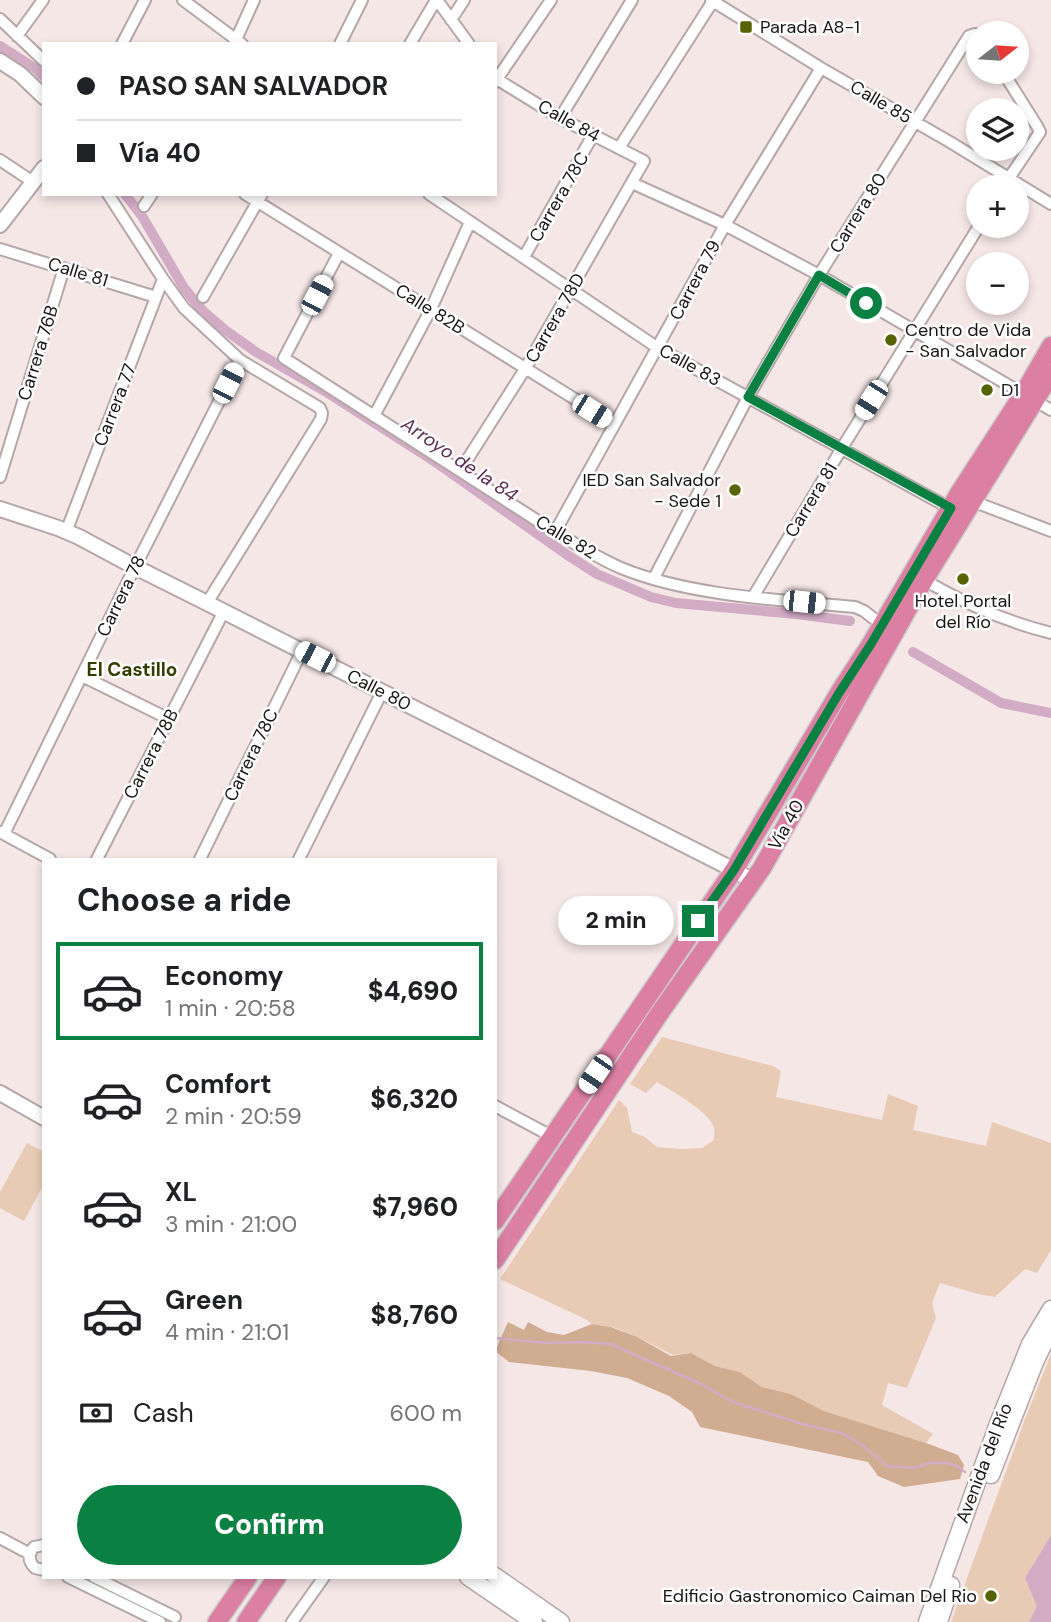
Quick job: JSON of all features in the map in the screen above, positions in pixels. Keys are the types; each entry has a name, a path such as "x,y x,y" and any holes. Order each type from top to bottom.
{"highway":[{"name":"Vía 40","path":"497,1218 734,870 839,693 1029,396 1051,346"},
{"name":"Vía 40","path":"1029,396 1051,374"},
{"name":"Vía 40","path":"497,1258 655,1021 762,868 924,580 961,505"},
{"path":"638,1012 655,1021"},
{"path":"216,1622 247,1579"},
{"path":"246,1622 276,1579"}],"main road":[{"name":"Avenida del Río","path":"927,1622 1009,1396 1030,1345 1051,1309"},
{"name":"Avenida del Río","path":"939,1622 996,1460 1051,1329"},
{"path":"497,1577 561,1622"},
{"path":"471,1579 534,1622"}],"street":[{"path":"16,36 43,0"},
{"path":"123,42 145,0"},
{"path":"183,0 238,42 254,0"},
{"path":"341,42 362,0"},
{"path":"411,42 437,0 468,42"},
{"path":"451,20 464,0"},
{"path":"497,79 551,0"},
{"path":"560,118 632,0"},
{"path":"619,148 712,1"},
{"name":"Calle 85","path":"712,1 915,122 994,175"},
{"path":"0,19 42,59"},
{"name":"Carrera 80","path":"654,578 748,397 819,275 915,122 966,48"},
{"path":"0,61 20,74 42,95"},
{"name":"Carrera 79","path":"555,532 725,225 821,68"},
{"name":"Calle 84","path":"497,81 560,118 644,161"},
{"path":"1011,84 1040,132 1011,175"},
{"name":"Carrera 78C","path":"524,257 593,135"},
{"path":"0,160 33,182"},
{"name":"Carrera 78D","path":"460,471 525,369 644,161"},
{"path":"0,225 42,171"},
{"path":"632,183 725,225 819,275 1051,410"},
{"name":"Calle 85","path":"1029,194 1051,204"},
{"path":"109,196 184,308 240,360 320,408 322,413 321,419 207,603"},
{"path":"144,206 151,196"},
{"name":"Calle 83","path":"432,196 658,348 842,448 961,505 1051,531"},
{"path":"203,297 260,198"},
{"name":"Calle 82B","path":"260,198 339,253 615,424"},
{"path":"374,416 431,309 471,222"},
{"name":"Carrera 81","path":"753,597 972,238"},
{"name":"Calle 81","path":"0,249 156,297"},
{"name":"Calle 82","path":"339,253 284,358 555,532 622,568 689,587 753,597 855,607 882,625"},
{"name":"Carrera 76B","path":"0,477 64,268"},
{"name":"Carrera 77","path":"66,532 163,279"},
{"name":"Carrera 78","path":"2,833 240,360"},
{"name":"Calle 80","path":"0,509 66,532 753,881"},
{"path":"924,580 949,595 995,615 1051,633"},
{"name":"Carrera 78B","path":"98,858 224,611"},
{"name":"Carrera 78C","path":"200,858 302,651"},
{"path":"82,676 169,719"},
{"path":"299,858 382,692"},
{"path":"2,833 48,858"},
{"path":"0,1093 42,1117"},
{"path":"497,1107 553,1137"},
{"path":"0,1538 30,1554"},
{"path":"42,1545 34,1547 30,1554 32,1565 42,1570"},
{"path":"72,1579 160,1622"},
{"path":"98,1579 175,1617"},
{"path":"310,1579 316,1587"},
{"path":"292,1622 322,1579"}],"shaded area":[{"path":"662,1037 773,1066 781,1071 776,1097 882,1120 888,1094 918,1106 913,1130 986,1146 992,1122 1051,1143 1051,1250 1037,1273 1025,1269 995,1297 940,1283 932,1303 936,1318 907,1388 888,1383 882,1405 933,1434 926,1443 824,1411 791,1394 762,1387 740,1372 715,1366 691,1353 673,1355 613,1327 592,1324 500,1279 619,1100 627,1108 632,1132 645,1137 657,1147 702,1148 714,1140 714,1130 706,1115 681,1096 657,1082 646,1093 630,1084"},
{"path":"27,1143 42,1151 42,1188 24,1221 0,1208 0,1192"},
{"path":"508,1322 524,1330 528,1322 547,1332 564,1335 592,1324 611,1327 637,1337 671,1356 691,1353 715,1366 740,1372 762,1387 791,1394 824,1411 958,1455 964,1465 960,1479 904,1487 878,1476 868,1462 700,1427 692,1412 669,1396 627,1378 509,1362 497,1353"},
{"path":"1051,1354 1051,1535 1025,1578 1038,1606 1029,1622 951,1622 1025,1419"},
{"path":"1051,1535 1051,1622 1029,1622 1037,1606 1025,1578"}],"waterway":[{"name":"Arroyo de la 84","path":"0,46 42,75"},
{"name":"Arroyo de la 84","path":"127,196 142,216 184,288 203,311 225,330 256,352 328,393 434,461 597,574 651,597 676,603 850,621"},
{"name":"Arroyo de la 84","path":"913,652 1001,703 1051,713"},
{"path":"497,1338 546,1343 610,1344 697,1382 733,1402 802,1424 842,1433 862,1445 887,1466 915,1468 929,1463 947,1463 965,1472"}],"place":[{"name":"Parada A8-1","path":"746,27"},
{"name":"Centro de Vida - San Salvador","path":"891,340"},
{"name":"D1","path":"987,390"},
{"name":"IED San Salvador - Sede 1","path":"735,490"},
{"name":"Hotel Portal del Río","path":"963,579"},
{"name":"Edificio Gastronomico Caiman Del Rio","path":"991,1596"}],"district":[{"name":"El Castillo","path":"132,669"}],"route":[{"path":"698,921 734,870 951,508 748,397 819,275 866,303"}]}
